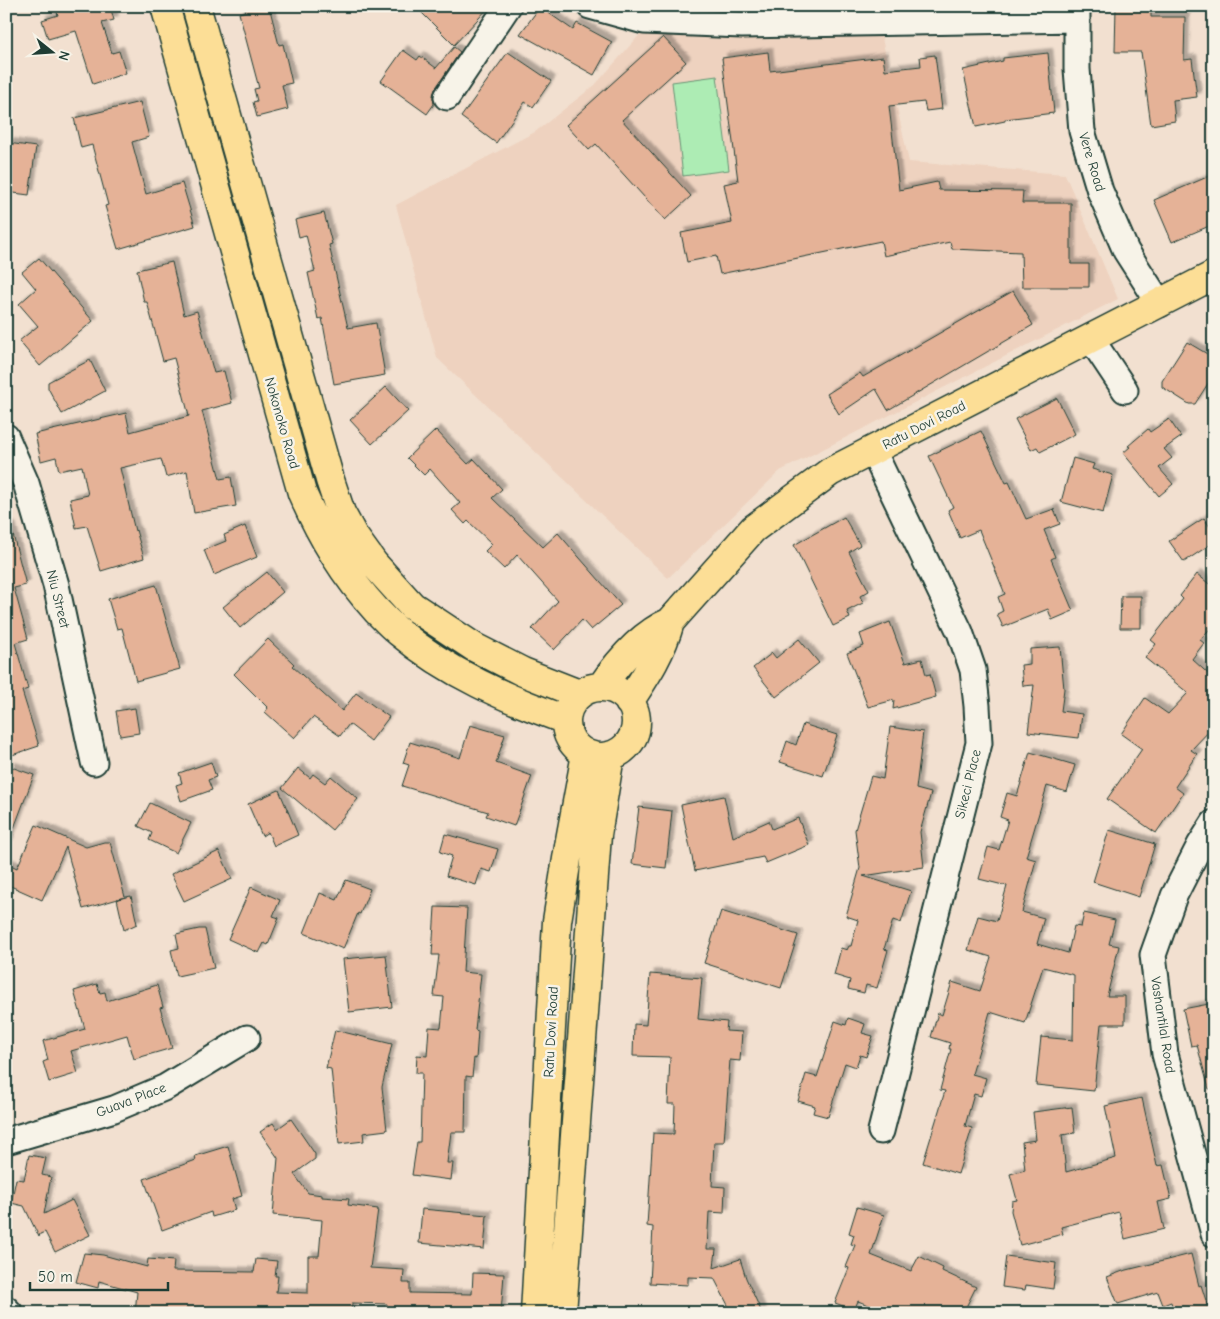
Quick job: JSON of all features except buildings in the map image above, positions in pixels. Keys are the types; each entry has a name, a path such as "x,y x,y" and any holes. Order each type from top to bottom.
{"main road":[{"name":"Nokonoko Road","path":"165,6 302,493 323,537 355,585 397,632 425,652 484,686 508,698 566,720"},
{"path":"196,6 327,470 341,513 353,535 374,564 412,606 474,647 523,672 590,691 617,691 629,702 634,712 636,723 634,734 629,744 621,752 598,755 577,749 570,740 566,720 568,710 572,702 590,691"},
{"name":"Ratu Dovi Road","path":"590,691 656,628 670,622 753,529 830,472 1214,275"},
{"name":"Ratu Dovi Road","path":"629,702 656,661 666,638 670,622"},
{"path":"562,1313 597,835 598,755"},
{"name":"Ratu Dovi Road","path":"535,1313 557,921 570,840 598,755"}],"street":[{"path":"447,97 508,6"},
{"path":"590,6 644,21 742,25 1076,13"},
{"name":"Vere Road","path":"1076,13 1076,69 1082,131 1100,191 1126,251 1160,304"},
{"path":"1091,339 1125,390"},
{"name":"Niu Street","path":"7,439 26,483 56,585 94,762"},
{"name":"Sikeci Place","path":"873,451 963,640 973,670 978,706 979,743 881,1130"},
{"name":"Vashantilal Road","path":"1214,824 1200,845 1174,896 1153,955 1165,1054 1214,1234"},
{"name":"Guava Place","path":"6,1141 114,1109 166,1088 247,1038"},
{"path":"6,1309 10,1313"}],"shaded area":[{"path":"880,29 909,162 1065,174 1118,299 780,471 668,578 437,358 396,205 535,132 595,85 643,31"}],"green space":[{"path":"717,76 729,170 683,176 672,82"}]}
